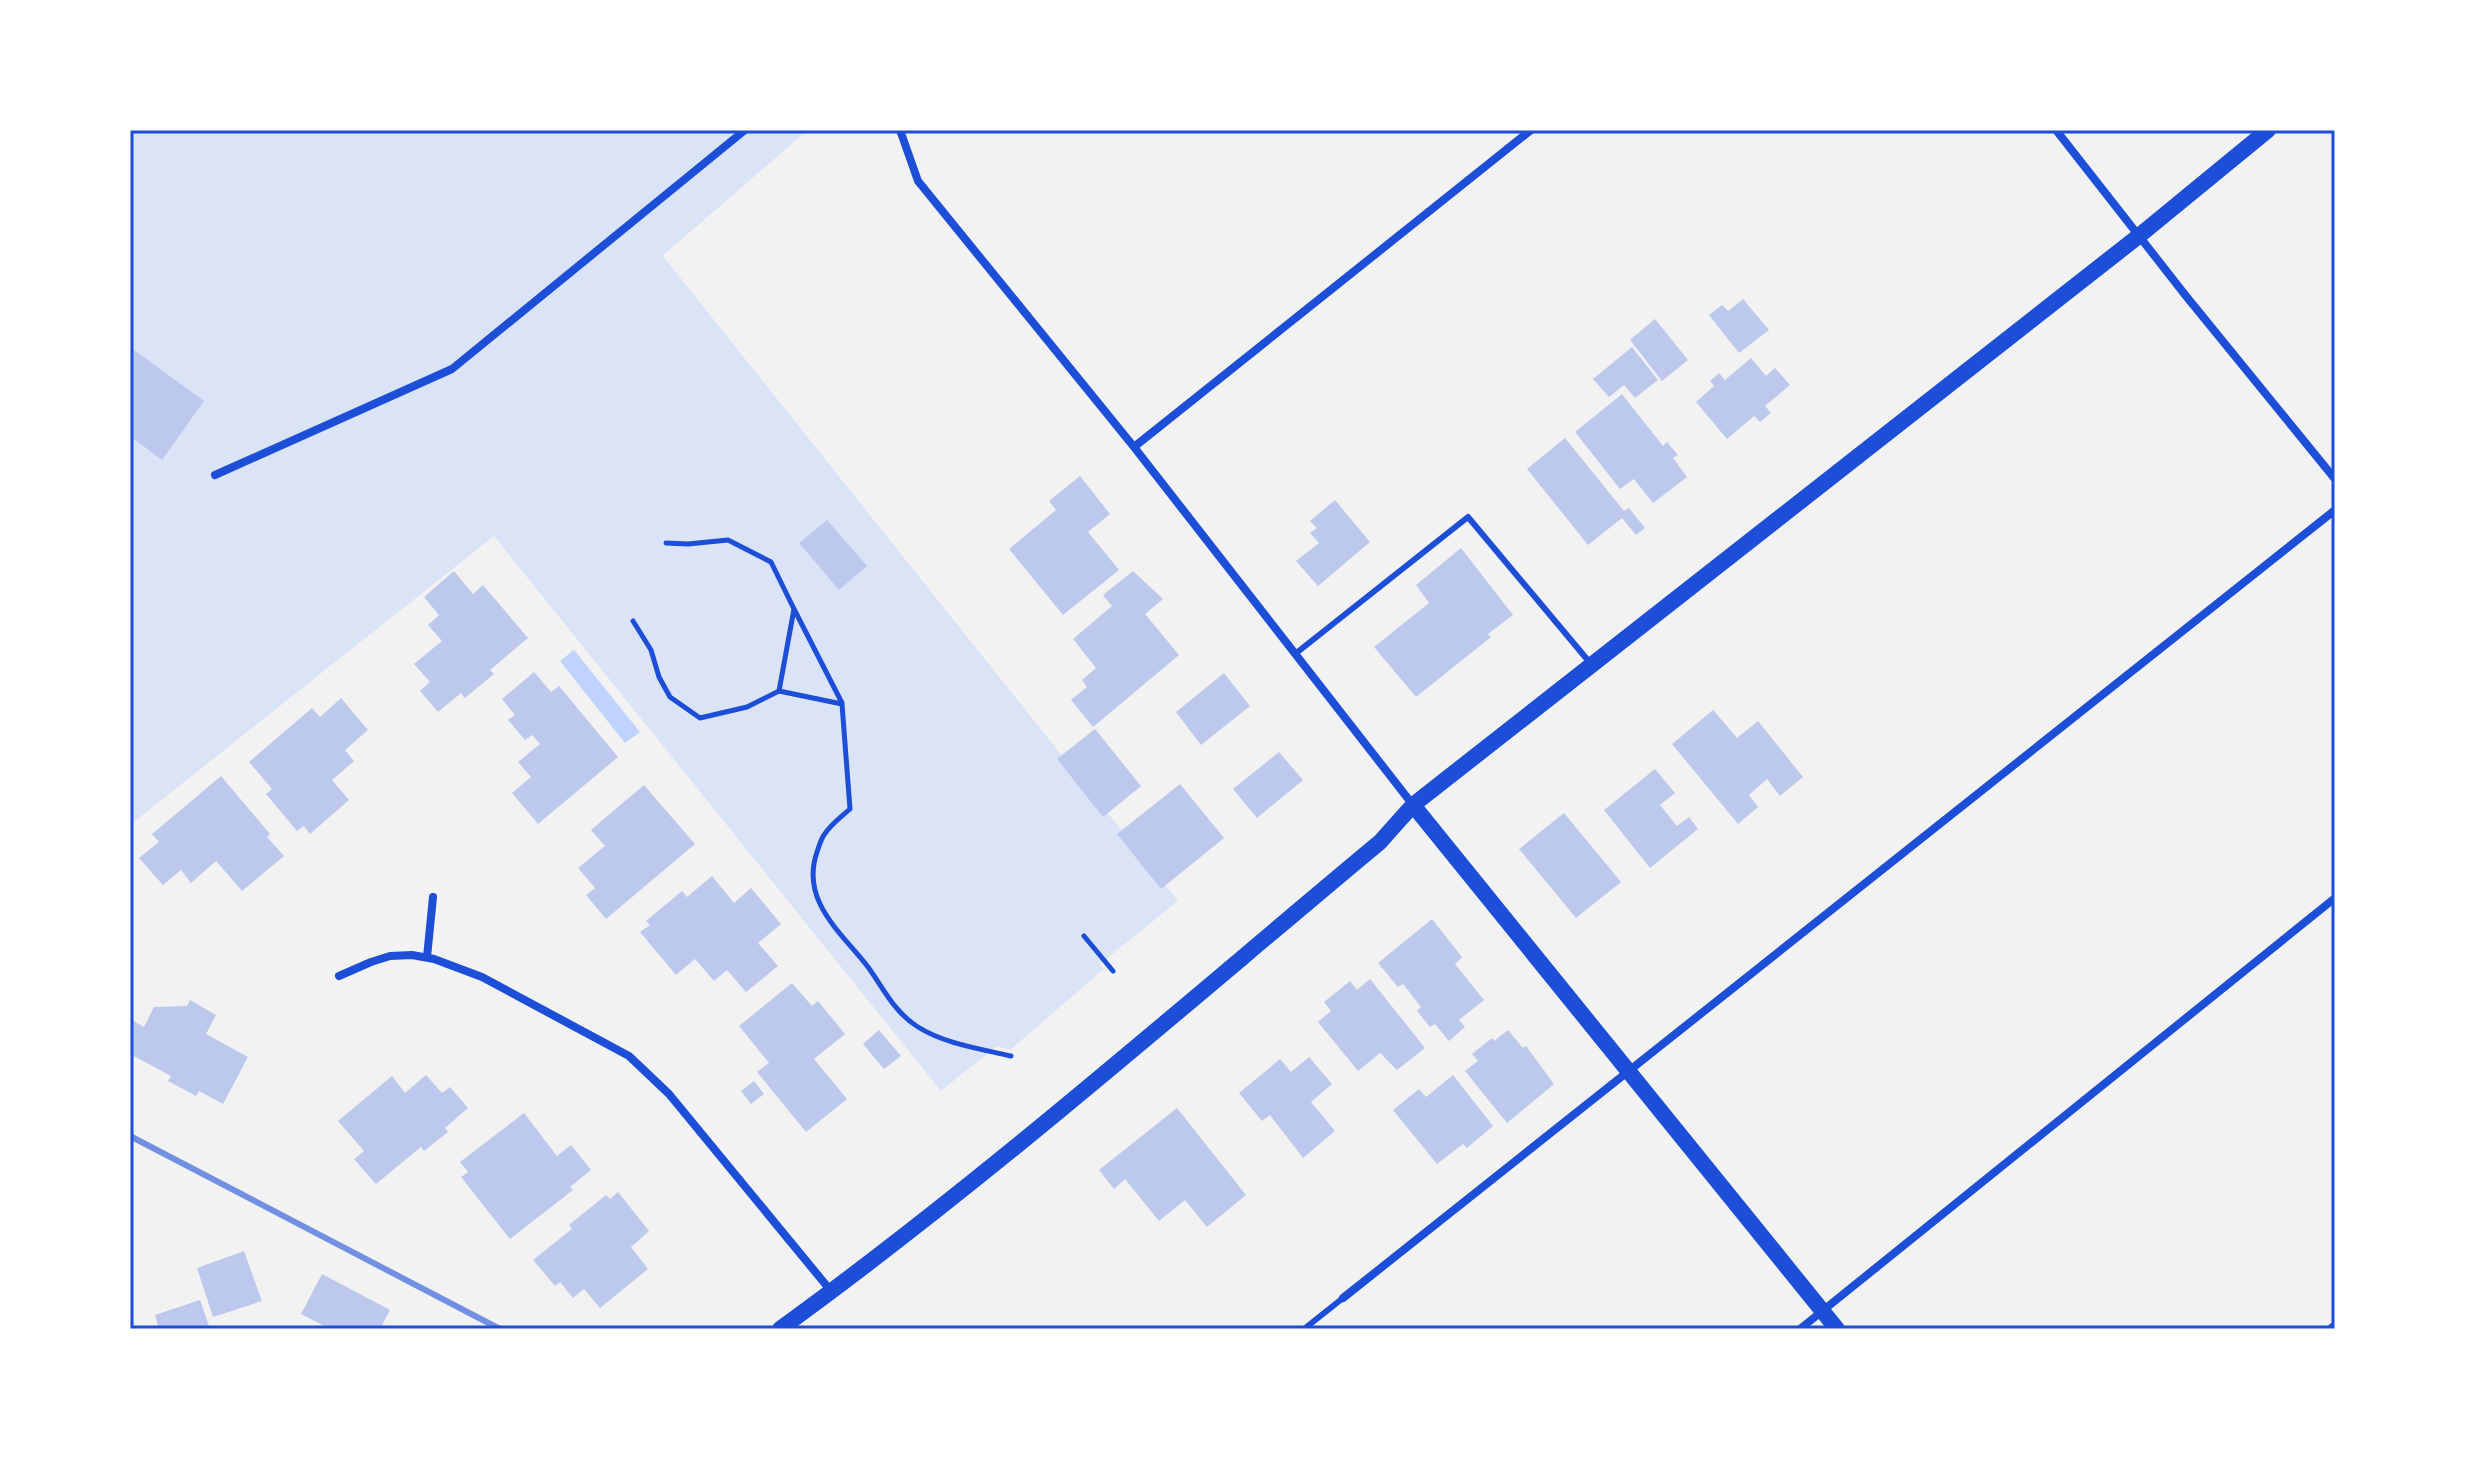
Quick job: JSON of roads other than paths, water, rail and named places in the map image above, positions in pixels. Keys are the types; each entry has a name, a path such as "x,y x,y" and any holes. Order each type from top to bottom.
{"main road":[{"path":"780,1329 917,1225 1380,842 1413,805 2140,235 2268,130"},
{"path":"1413,805 1837,1329"}],"street":[{"path":"215,475 452,369 745,130"},
{"path":"900,130 918,181 1134,447 1413,805"},
{"path":"1134,447 1531,130"},
{"path":"2056,130 2335,479"},
{"path":"1343,1298 2335,510"},
{"path":"427,957 433,897"},
{"path":"1800,1329 2335,898"},
{"path":"339,976 390,956 427,957 482,977 607,1042 639,1064 669,1094 831,1292"}],"lane":[{"path":"1295,654 1468,517 1592,665"},
{"path":"1304,1329 1343,1298"}],"water":[{"path":"574,650 640,732 625,743 560,661"}],"railway":[{"path":"130,1136 500,1329"}]}
